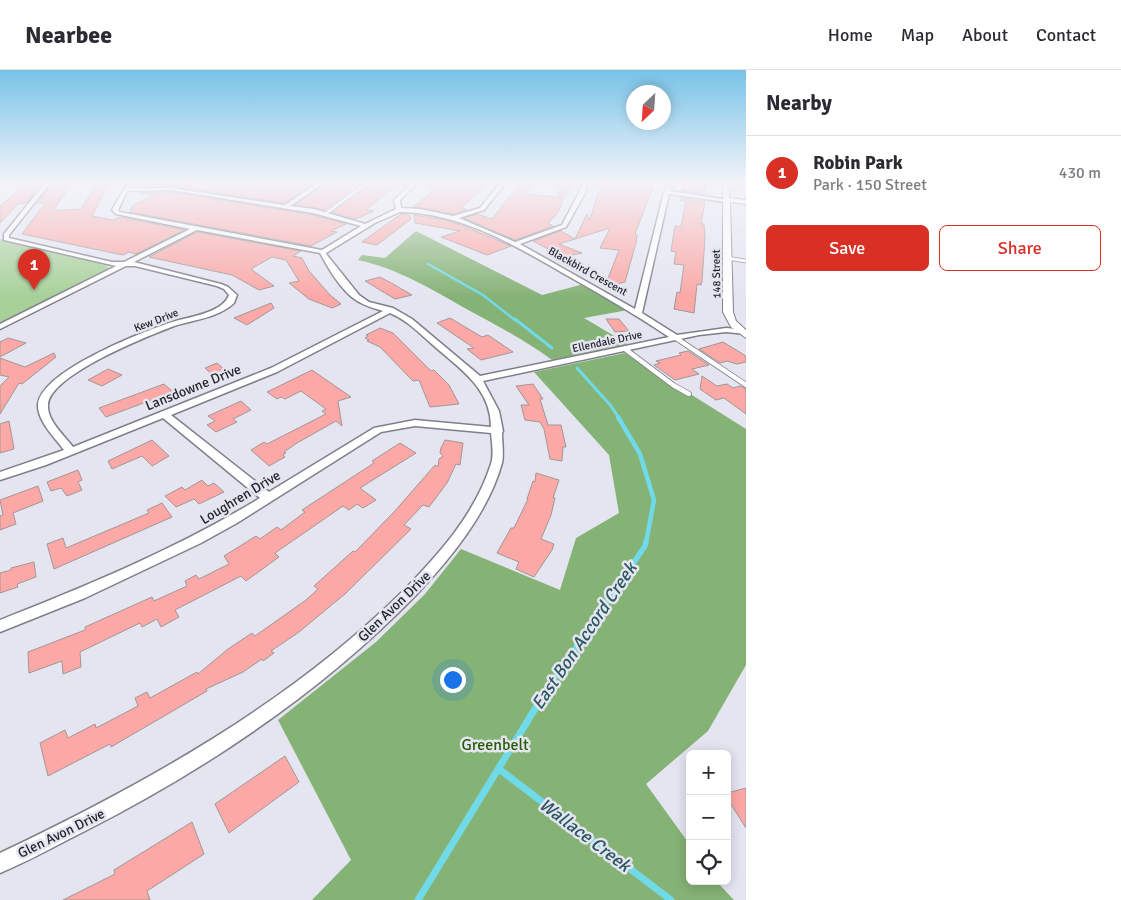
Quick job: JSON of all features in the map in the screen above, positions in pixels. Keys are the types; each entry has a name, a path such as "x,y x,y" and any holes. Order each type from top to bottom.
{"street":[{"path":"19,221 5,238 112,264 124,264"},
{"path":"160,221 323,252 378,221"},
{"path":"349,221 367,226"},
{"name":"Blackbird Crescent","path":"460,221 515,244 638,313 676,338"},
{"path":"515,244 549,233 564,226 567,221"},
{"path":"638,313 660,221"},
{"name":"148 Street","path":"726,221 729,316 735,326 744,333"},
{"path":"0,327 196,228"},
{"name":"Glen Avon Drive","path":"0,863 123,801 184,767 274,707 350,648 406,597 424,578 476,511 486,495 496,474 500,445 497,417 488,395 478,379 404,316 355,296 324,256 323,252"},
{"name":"Kew Drive","path":"71,452 48,419 44,410 45,393 50,387 68,373 95,358 165,327 217,311 233,300 232,293 219,285 135,264 124,264"},
{"name":"Lansdowne Drive","path":"0,476 71,452 274,370 390,310"},
{"name":"Ellendale Drive","path":"478,379 714,330 744,333"},
{"path":"165,415 268,498"},
{"name":"Loughren Drive","path":"0,626 80,594 160,558 219,528 378,430 415,422 498,431"},
{"path":"0,853 0,863"}],"lane":[{"path":"727,258 746,261"},
{"path":"676,338 746,384"},
{"path":"625,349 689,394"}],"path":[{"path":"733,229 746,231"}],"green space":[{"path":"416,231 542,295 584,284 628,310 584,318 628,344 552,360 512,334 429,288 401,274 358,260 362,255 385,258"},
{"path":"0,239 105,265 109,268 0,324"},
{"name":"Greenbelt","path":"625,353 746,429 746,665 708,731 646,784 686,839 686,885 720,885 734,900 312,900 351,860 278,720 376,642 425,594 461,549 560,590 576,538 619,513 609,455 534,372"}],"building":[{"path":"32,221 139,221 184,230 136,254 129,252 123,255 22,234"},
{"path":"176,221 334,221 346,224 331,231 337,232 311,246"},
{"path":"392,221 409,221 377,245 362,242"},
{"path":"415,221 447,221 511,246 487,255 441,237 460,231 415,223"},
{"path":"470,221 550,221 548,223 553,226 515,240"},
{"path":"584,221 640,221 635,234 637,235 636,243 625,282 614,285 607,281 619,250 600,248 610,228 575,239"},
{"path":"682,221 702,221 701,224 704,224 702,281 701,285 697,284 694,313 674,309 677,292 680,293 684,265 674,264 676,252 671,251 675,226 681,227"},
{"path":"561,231 575,239 559,244 582,253 563,257 533,241"},
{"path":"197,232 301,251 293,256 302,258 309,271 330,295 341,304 332,308 309,299 289,283 299,281 286,260 272,257 251,269 274,286 259,290 232,275 149,257"},
{"path":"380,277 412,295 395,299 365,281"},
{"path":"271,303 274,308 247,325 234,318"},
{"path":"450,318 482,337 488,335 513,352 481,360 467,349 474,348 437,323"},
{"path":"606,319 619,319 629,331 615,332"},
{"path":"380,328 393,333 431,371 434,370 449,385 459,404 430,407 419,380 413,381 380,347 367,341 369,340 365,338 368,336 366,335"},
{"path":"8,338 26,343 0,357 0,342"},
{"path":"723,342 746,356 746,362 737,364 727,361 720,363 699,349"},
{"path":"688,351 709,365 692,369 699,374 675,380 654,365 660,363 656,361 681,355 679,353"},
{"path":"54,353 56,357 22,384 19,383 0,414 0,386 9,377 0,375 0,358 25,367"},
{"path":"217,363 226,371 214,376 205,368"},
{"path":"108,369 122,375 102,386 88,380"},
{"path":"312,370 351,397 338,401 342,426 336,421 297,443 284,452 286,453 283,455 285,457 269,466 251,450 264,442 267,444 326,414 322,411 326,409 301,391 285,399 281,397 277,399 267,392"},
{"path":"702,376 717,386 727,384 733,388 740,386 746,389 746,414 724,398 716,400 700,389"},
{"path":"164,384 173,392 106,417 99,408"},
{"path":"533,384 543,399 540,399 548,425 561,425 566,447 563,447 562,461 550,459 544,429 540,422 525,420 521,405 529,405 516,386"},
{"path":"241,401 251,410 233,419 237,422 216,432 207,425 215,421 208,416"},
{"path":"9,421 14,449 0,453 0,424"},
{"path":"152,440 169,456 152,466 142,456 112,469 108,461"},
{"path":"445,440 463,443 460,465 456,464 447,483 429,507 423,505 404,525 411,529 345,594 299,632 271,651 274,653 263,661 262,659 243,672 206,689 207,691 111,747 110,744 48,776 40,743 65,730 68,738 95,724 96,728 138,706 135,698 147,692 150,698 197,672 198,674 228,649 252,633 255,636 306,600 318,589 314,586 353,551 355,552 394,512 435,465 438,467 439,459 443,456 440,453"},
{"path":"400,443 416,453 360,488 376,500 363,508 357,504 349,510 343,506 275,553 279,557 246,581 241,576 175,610 179,617 161,627 157,619 142,627 140,623 80,652 81,667 63,674 62,661 29,673 28,652 85,630 85,627 152,597 154,601 187,586 185,581 196,575 199,579 229,564 224,556 256,536 260,539 277,527 281,530 305,512 302,510 374,463 372,461"},
{"path":"78,470 82,480 78,482 82,490 67,496 61,488 51,491 47,482"},
{"path":"536,473 559,480 553,498 555,498 551,515 541,539 554,544 534,577 516,569 519,562 497,553 511,528 514,528 528,499 533,481 535,482"},
{"path":"202,480 208,486 214,483 224,492 199,504 194,499 176,507 165,496 182,487 185,490"},
{"path":"38,486 43,501 13,513 16,524 0,530 0,516 3,515 0,500"},
{"path":"162,503 172,517 54,569 47,544 63,538 66,548 149,513 147,510"},
{"path":"34,562 36,577 17,584 18,587 0,593 0,573"},
{"path":"285,756 299,782 229,833 215,804"},
{"path":"746,788 746,828 731,804 731,792"},
{"path":"192,822 204,854 147,891 150,900 63,900 115,874 114,870"}],"waterway":[{"name":"East Bon Accord Creek","path":"428,264 483,295 516,321"},
{"name":"East Bon Accord Creek","path":"515,319 552,348"},
{"name":"East Bon Accord Creek","path":"577,368 611,406 619,418"},
{"name":"East Bon Accord Creek","path":"618,417 640,454 654,500 646,543"},
{"name":"East Bon Accord Creek","path":"540,700 645,546 646,541"},
{"name":"East Bon Accord Creek","path":"418,900 541,699"},
{"name":"Wallace Creek","path":"499,769 671,900"}],"place":[{"name":"Robin Park","path":"34,290"}]}
